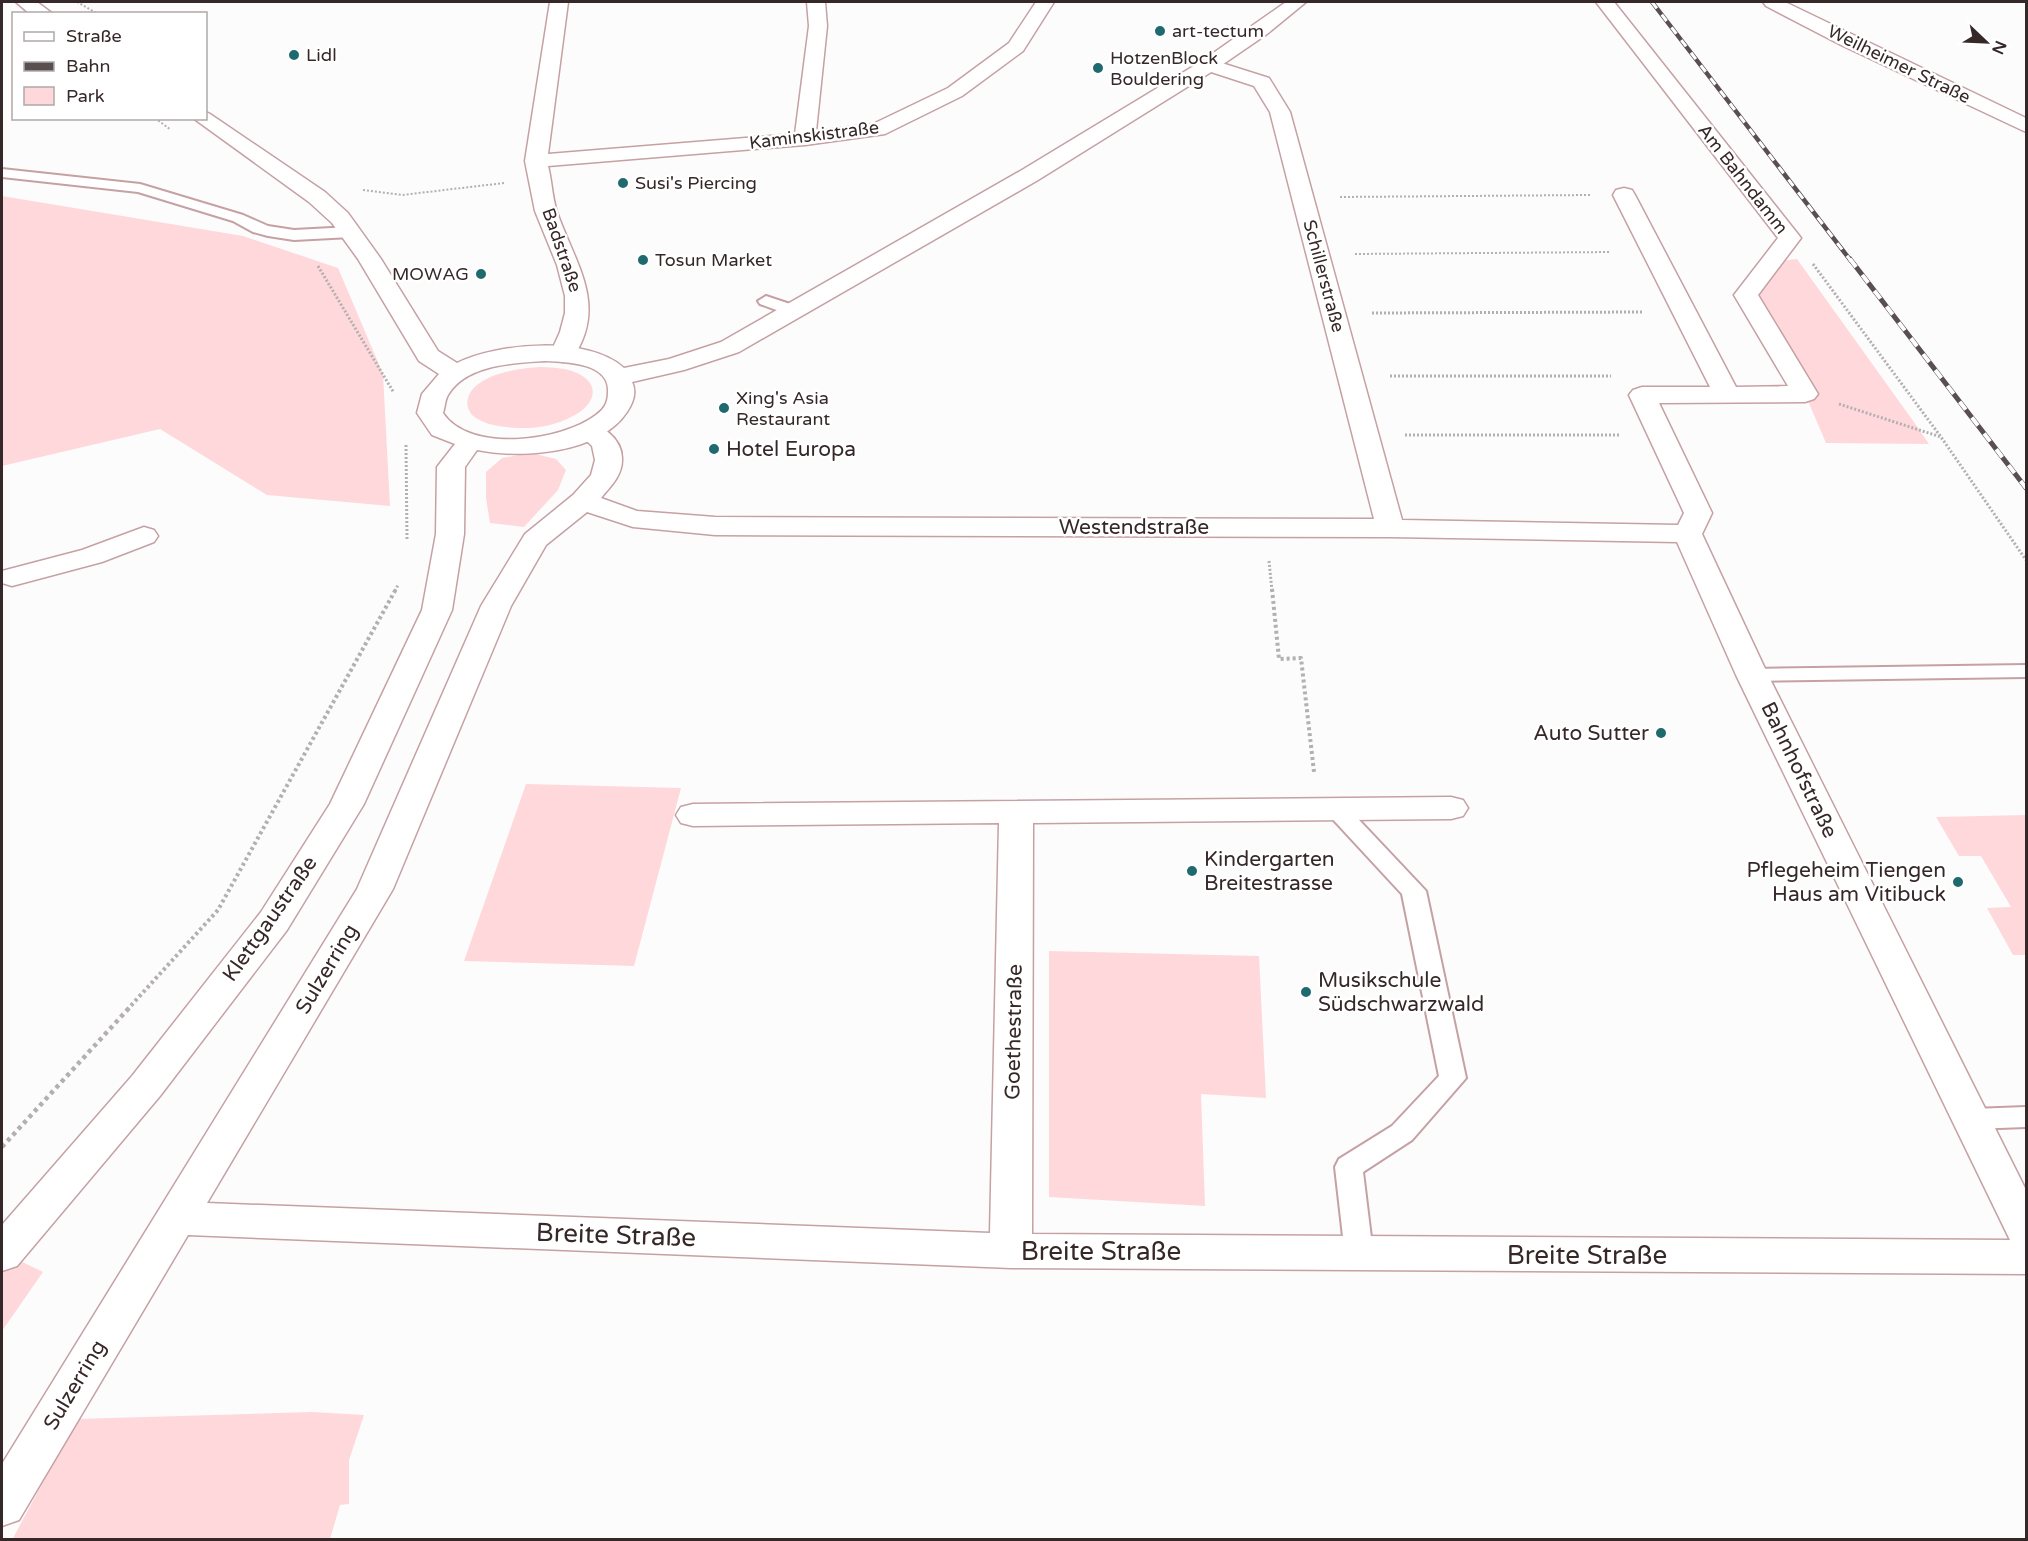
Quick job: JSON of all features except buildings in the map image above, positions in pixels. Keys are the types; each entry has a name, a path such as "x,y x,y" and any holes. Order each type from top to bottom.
{"street":[{"path":"25,2 41,12"},
{"name":"Badstraße","path":"559,2 539,170 546,209 567,258 579,300 575,331 563,354"},
{"path":"805,139 818,26 816,2"},
{"name":"Kaminskistraße","path":"539,170 878,130 955,92 1016,47 1045,2"},
{"path":"618,377 675,365 730,347 1030,175 1209,66 1297,2"},
{"name":"Am Bahndamm","path":"1605,2 1790,238 1746,295 1805,394"},
{"name":"Weilheimer Straße","path":"1772,2 2026,126"},
{"name":"Schillerstraße","path":"1209,66 1262,82 1280,112 1390,528"},
{"path":"206,120 317,197 340,218 428,356 456,374"},
{"path":"1624,195 1687,312 1727,394"},
{"path":"563,354 583,357 600,364 618,377 623,390 620,405 604,422 589,431 569,439 538,445 497,446 470,442 441,429 430,412 434,395 456,374 477,364 511,356 563,354"},
{"path":"1688,534 1698,513 1642,395 1805,394"},
{"name":"Sulzerring","path":"2,1505 375,890 496,606 535,540 583,501 604,477 609,460 604,443 589,431"},
{"name":"Klettgaustraße","path":"2,1254 146,1086 266,930 347,804 437,610 450,534 451,467 470,442"},
{"name":"Westendstraße","path":"583,501 633,519 715,526 1390,528 1688,534"},
{"name":"Bahnhofstraße","path":"1688,534 1752,675 2026,1230"},
{"path":"5,586 144,536"},
{"path":"693,815 1451,808"},
{"name":"Goethestraße","path":"1011,1251 1017,813"},
{"name":"Breite Straße","path":"177,1218 1011,1251 2026,1257"}],"lane":[{"path":"2,173 140,188 238,218 258,229 294,235 351,232"},
{"path":"766,301 793,311"},
{"path":"1752,675 2026,671"},
{"path":"1327,809 1414,891 1453,1078 1402,1133 1349,1167 1359,1254"},
{"path":"1972,1119 2026,1117"}],"path":[{"path":"77,2 94,12"},
{"path":"360,189 402,195 539,170"},
{"path":"1303,197 1624,195"},
{"path":"1318,254 1654,251"},
{"path":"1809,259 1941,437 2026,560"},
{"path":"1399,313 1687,312"},
{"path":"1350,376 1631,376 1642,395"},
{"path":"1805,394 1941,437"},
{"path":"1366,435 1662,434"},
{"path":"406,436 406,536 408,544"},
{"path":"1266,528 1279,659 1301,658 1327,809"},
{"path":"2,1147 218,910 400,581"}],"green space":[{"path":"2,196 243,236 338,268 383,374 390,506 267,495 160,429 2,466"},
{"path":"1797,259 1929,444 1826,443 1805,394 1746,295 1771,262"},
{"path":"540,367 572,371 588,380 593,392 587,405 565,420 532,428 493,425 472,415 468,409 468,398 479,383 499,374"},
{"path":"531,453 556,459 566,470 558,490 524,527 490,523 486,498 486,472 502,458"},
{"path":"526,784 681,788 634,966 464,961"},
{"path":"2026,815 2026,955 2013,955 1987,908 2011,907 1981,856 1959,856 1936,817"},
{"path":"1049,951 1259,956 1266,1098 1201,1094 1205,1206 1049,1197"},
{"path":"14,1258 43,1272 2,1331 2,1273"},
{"path":"312,1412 364,1415 349,1460 349,1504 340,1505 330,1539 12,1540 77,1419"}],"railway":[{"path":"1652,2 1851,261"},
{"path":"1850,259 2026,488"}],"place":[{"name":"art-tectum","path":"1160,31"},
{"name":"Lidl","path":"294,55"},
{"name":"HotzenBlock Bouldering","path":"1098,68"},
{"name":"Susi's Piercing","path":"623,183"},
{"name":"Tosun Market","path":"643,260"},
{"name":"MOWAG","path":"481,274"},
{"name":"Xing's Asia Restaurant","path":"724,408"},
{"name":"Hotel Europa","path":"714,449"},
{"name":"Auto Sutter","path":"1661,733"},
{"name":"Kindergarten Breitestrasse","path":"1192,871"},
{"name":"Pflegeheim Tiengen Haus am Vitibuck","path":"1958,882"},
{"name":"Musikschule Südschwarzwald","path":"1306,992"}]}
